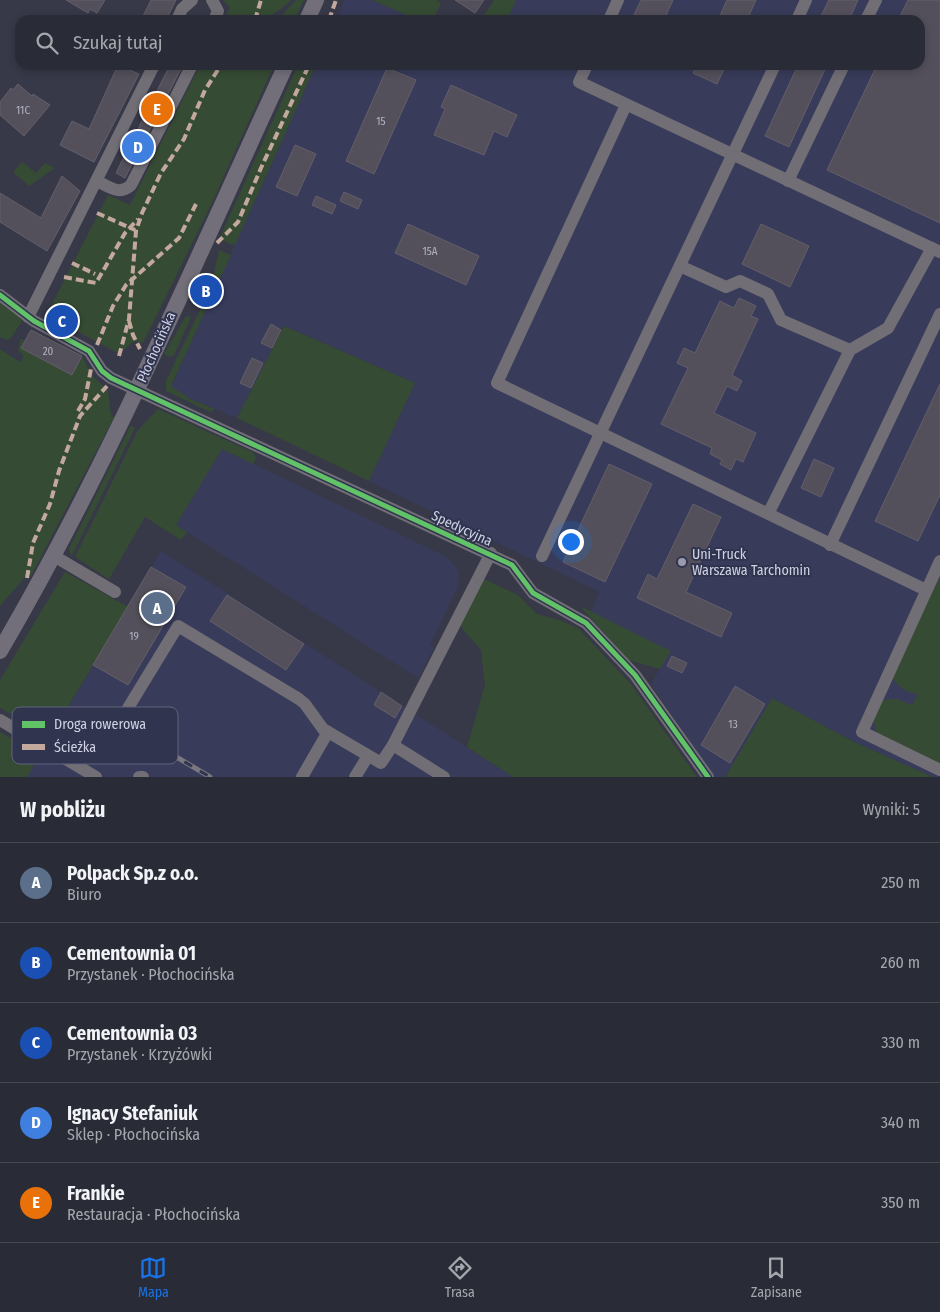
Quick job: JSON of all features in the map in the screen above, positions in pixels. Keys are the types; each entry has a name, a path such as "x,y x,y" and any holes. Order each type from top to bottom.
{"main road":[{"path":"309,15 316,0"},
{"name":"Płochocińska","path":"0,651 54,556 136,390 284,70"}],"street":[{"path":"180,15 192,0"},
{"path":"212,0 218,11 216,15"},
{"path":"611,15 618,0"},
{"path":"799,15 806,0"},
{"path":"868,15 876,0"},
{"path":"28,317 152,70"},
{"path":"97,181 117,191 122,191 131,184 189,70"},
{"path":"585,70 579,82 936,250 888,328 850,350 769,512"},
{"path":"542,556 774,70"},
{"path":"788,181 842,70"},
{"path":"626,105 497,383 769,512 830,545 926,590"},
{"path":"680,266 726,287 740,281 768,294 781,320 850,350"},
{"name":"Spedycyjna","path":"0,295 28,317 82,347 94,356 105,374 491,553 512,565 533,593 586,623 635,675 708,777"},
{"path":"830,545 940,314"},
{"path":"129,707 178,626 299,699 305,704 323,729 381,763 393,745 491,553"},
{"path":"54,556 115,592"},
{"path":"940,561 862,732 940,770"},
{"path":"0,720 12,727"},
{"path":"302,777 328,732"},
{"path":"393,745 444,777"},
{"path":"355,777 368,756"},
{"path":"74,764 96,777"}],"shaded area":[{"path":"344,0 372,0 406,15 338,15"},
{"path":"516,0 940,0 940,777 933,777 854,742 772,698 725,777 714,777 651,684 670,651 591,612 600,592 369,481 415,383 285,326 237,418 190,399 171,387 314,70 925,70 925,15 509,15"},
{"path":"222,449 445,556 456,567 459,576 457,588 430,645 434,648 418,678 176,525"},
{"path":"161,551 513,777 27,777 35,764 178,764 178,707 69,707"}],"green space":[{"path":"223,0 291,0 271,15 226,15 230,7"},
{"path":"296,0 304,0 296,15 281,15"},
{"path":"372,0 436,0 441,3 435,15 406,15"},
{"path":"494,0 516,0 509,15 484,15"},
{"path":"198,70 272,70 210,207 143,343 134,341 121,352 116,352 67,326 69,323 58,317 55,321 47,314 108,195 130,205"},
{"path":"296,70 314,70 235,245 227,243 220,237"},
{"path":"22,162 36,173 45,163 55,168 29,186 13,172"},
{"path":"219,250 231,255 171,386 190,399 215,409 210,412 166,391 166,381 211,287"},
{"path":"0,301 21,317 22,321 11,338 7,340 0,337"},
{"path":"186,316 191,317 174,355 170,357 164,354"},
{"path":"284,326 415,383 369,481 237,418"},
{"path":"21,339 24,340 22,348 72,375 82,356 92,376 108,390 111,415 114,417 31,576 26,574 0,607 0,349 20,362 24,356 18,350"},
{"path":"158,409 252,452 256,457 253,464 222,449 176,525 187,532 181,540 145,517 109,579 75,557 138,430"},
{"path":"131,425 135,428 71,557 69,549"},
{"path":"65,572 128,607 68,707 12,707 12,714 0,708 0,680"},
{"path":"940,576 940,764 879,736 876,731 874,718 877,707 886,700 895,699 912,705 918,694 904,690 893,679 894,673"},
{"path":"482,578 518,595 537,614 578,628 631,684 697,777 513,777 467,747 485,685 481,650 460,626"},
{"path":"580,606 671,651 660,669 628,660"},
{"path":"772,698 854,742 933,777 725,777"},
{"path":"0,732 12,739 12,764 34,764 27,777 0,777"}],"building":[{"path":"66,0 105,0 97,13 90,9 88,13"},
{"path":"151,0 176,0 168,15 144,15"},
{"path":"455,0 484,0 475,13"},
{"path":"641,0 673,0 666,15 634,15"},
{"path":"727,0 756,0 749,15 720,15"},
{"path":"829,0 858,0 851,15 822,15"},
{"path":"908,0 940,0 940,223 827,170 875,70 925,70 925,15 900,15"},
{"path":"116,70 130,70 139,74 94,162 60,145 72,121 89,129"},
{"path":"168,70 180,70 125,178 116,173"},
{"path":"386,70 392,70 416,80 374,174 346,161"},
{"path":"694,70 724,70 717,84 693,73"},
{"path":"796,70 825,70 789,147 765,136"},
{"path":"18,84 32,96 33,94 50,105 24,136 0,115 0,102 11,88 13,90"},
{"path":"451,85 517,115 507,137 494,131 484,155 434,135 445,109 441,107"},
{"path":"295,145 316,154 297,196 276,187"},
{"path":"62,176 80,191 47,251 0,222 0,193 41,218"},
{"path":"344,192 362,200 358,209 340,201"},
{"path":"316,196 336,205 332,214 312,205"},
{"path":"408,224 479,256 466,285 395,253"},
{"path":"761,224 809,246 790,287 742,264"},
{"path":"739,298 756,306 751,316 758,319 732,375 742,381 737,391 727,386 714,413 756,433 743,462 736,459 731,470 720,464 722,460 710,454 712,448 661,424 688,368 677,363 684,348 695,353 720,301 734,308"},
{"path":"271,324 281,330 272,348 261,343"},
{"path":"31,330 82,356 72,375 21,348"},
{"path":"252,358 263,363 251,388 240,383"},
{"path":"940,384 940,495 918,541 875,521"},
{"path":"814,459 834,468 821,497 801,488"},
{"path":"609,464 652,484 605,582 563,562"},
{"path":"693,504 721,517 686,592 732,613 721,637 637,598 648,574 657,579"},
{"path":"151,567 186,587 128,685 93,665"},
{"path":"227,595 304,644 286,670 210,621"},
{"path":"672,656 687,663 682,673 667,666"},
{"path":"735,686 765,704 730,763 701,745"},
{"path":"381,692 402,706 395,718 374,705"}],"railway":[{"path":"178,758 210,777"}],"marked path":[{"path":"256,15 261,0"},
{"path":"331,15 336,0"},
{"path":"119,356 129,319 136,231 142,213 161,173 184,139 205,90 218,70"},
{"path":"217,243 238,222 307,70"},
{"path":"97,345 113,306 126,285 179,238 196,204"},
{"path":"97,213 135,230"},
{"path":"64,277 96,283 125,233 138,219"},
{"path":"72,263 95,274"},
{"path":"129,321 140,349"},
{"path":"78,411 85,399 91,369"},
{"path":"27,578 33,543 50,504 59,471 80,416 107,386"}],"cycle path":[{"path":"0,295 34,321 89,351 102,371 111,378 512,565 533,593 586,623 635,675 708,777"}],"place":[{"name":"Frankie","path":"157,109"},
{"name":"Ignacy Stefaniuk","path":"138,147"},
{"name":"Cementownia 01","path":"206,291"},
{"name":"Cementownia 03","path":"62,321"},
{"name":"Uni-Truck Warszawa Tarchomin","path":"682,562"},
{"name":"Polpack Sp.z o.o.","path":"157,608"}]}
